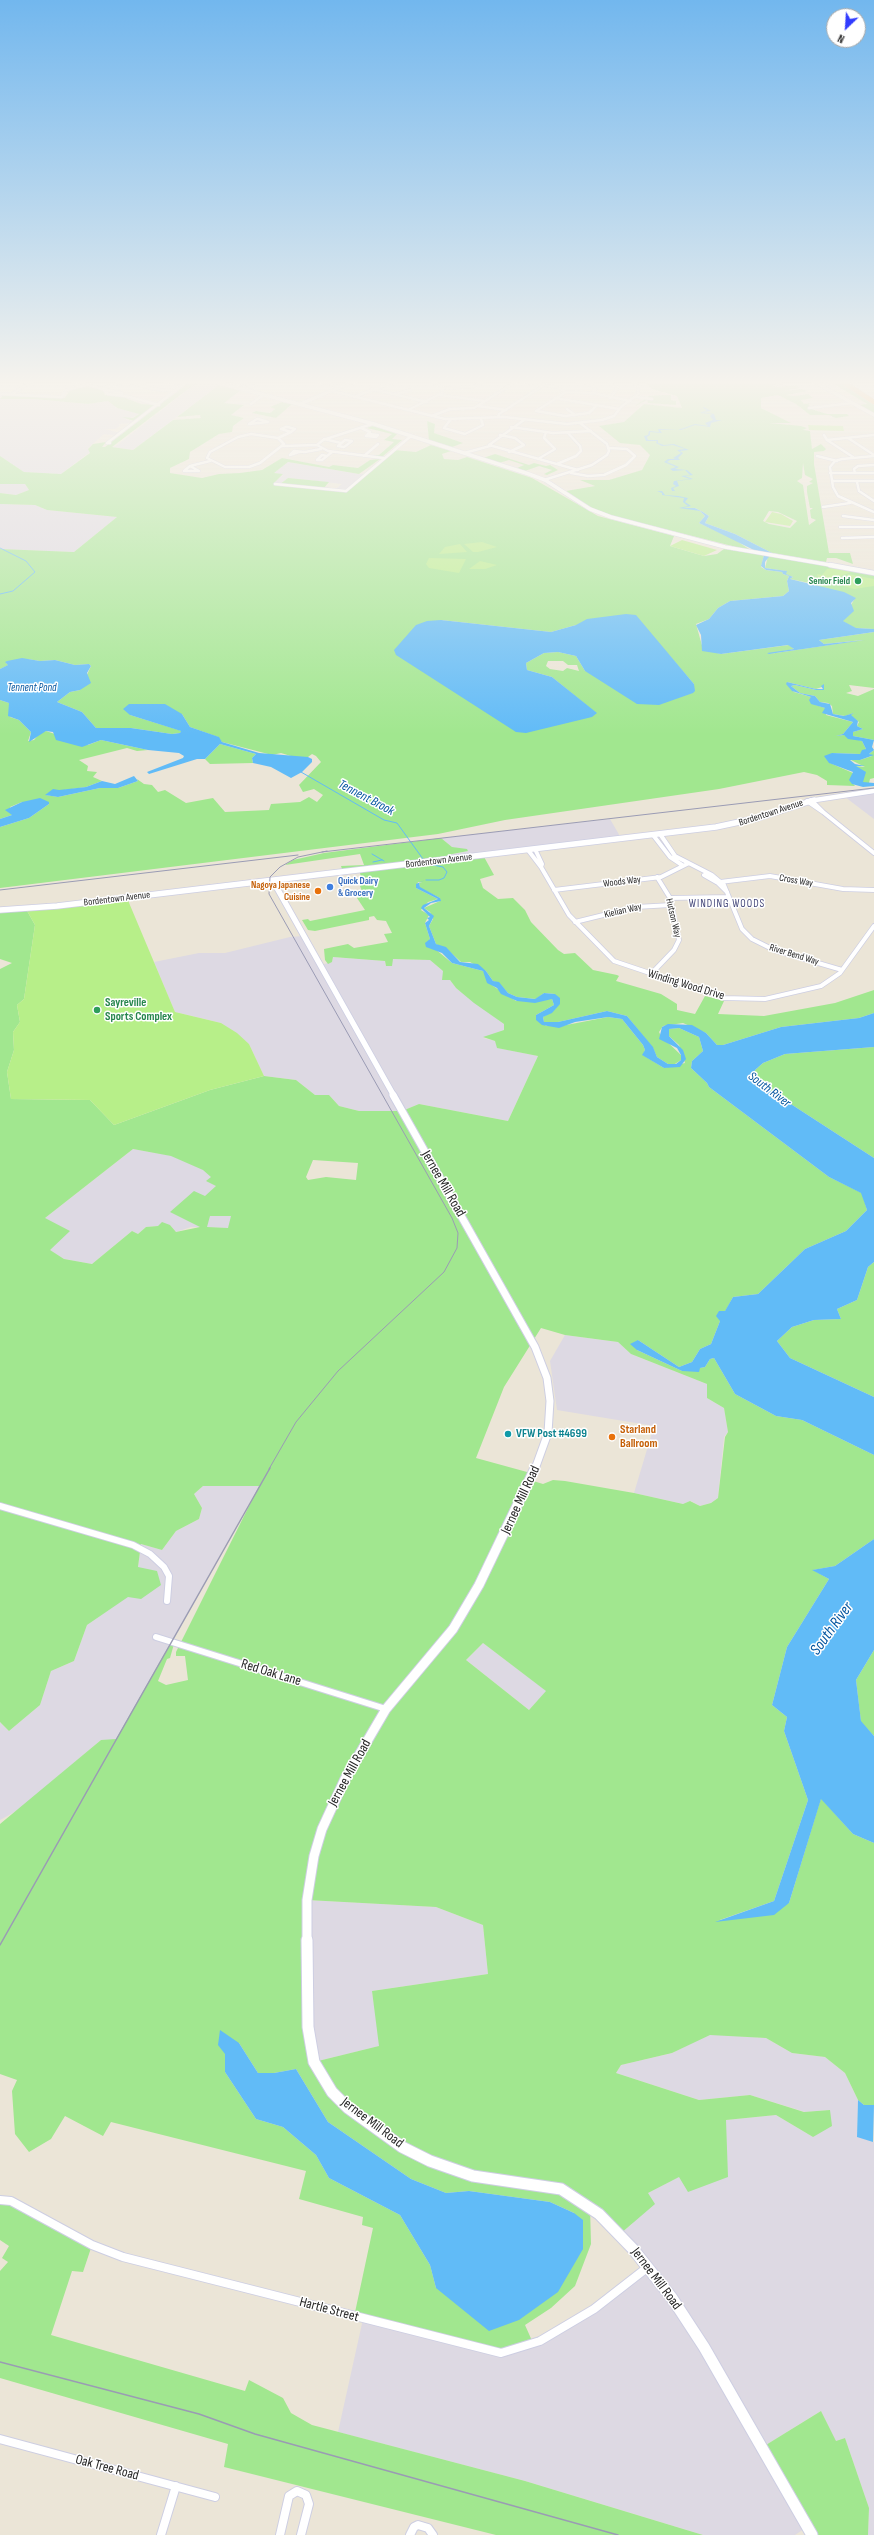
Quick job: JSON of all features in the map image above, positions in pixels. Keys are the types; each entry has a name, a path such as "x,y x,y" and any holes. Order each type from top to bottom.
{"main road":[{"path":"573,498 590,509 604,515 712,544 874,573"},
{"name":"Bordentown Avenue","path":"0,910 57,906 273,881 738,824 809,800 874,791"},
{"name":"Jernee Mill Road","path":"273,881 532,1342 545,1373 550,1401 548,1433 540,1459 482,1580 453,1629 409,1679 386,1709 331,1805 314,1856 307,1900 308,2027 314,2062 332,2092 348,2108 402,2147 430,2161 473,2176 562,2190 599,2214 620,2234 672,2298 704,2347 812,2535"}],"street":[{"path":"842,498 850,504 874,512"},
{"path":"823,507 850,504"},
{"path":"843,516 874,520"},
{"path":"840,526 874,527"},
{"path":"842,538 874,537"},
{"path":"809,800 874,853"},
{"name":"River Bend Way","path":"660,834 672,854 685,865"},
{"name":"River Bend Way","path":"653,835 670,857 720,882 730,897 742,928 752,939 773,949 842,970"},
{"name":"Winding Wood Drive","path":"535,849 542,864 541,867"},
{"name":"Winding Wood Drive","path":"528,850 537,864 541,867 566,912 617,963 716,996 752,1000 816,988 832,979 842,970 874,926"},
{"name":"Woods Way","path":"554,890 657,877 685,865"},
{"name":"Cross Way","path":"720,882 770,876 843,888 874,890"},
{"name":"Hutson Way","path":"651,974 679,942 670,898 657,877"},
{"path":"670,898 730,897"},
{"name":"Kielian Way","path":"575,922 636,907 671,905"},
{"path":"0,1506 133,1545 150,1554 164,1567 169,1576 167,1601"},
{"name":"Red Oak Lane","path":"156,1637 386,1709"},
{"name":"Hartle Street","path":"0,2200 11,2201 92,2244 123,2257 501,2353 540,2340 594,2309 648,2267"},
{"name":"Oak Tree Road","path":"0,2439 214,2496"},
{"path":"162,2535 176,2486"},
{"path":"280,2535 289,2496 297,2491 306,2495 309,2504 301,2535"},
{"path":"410,2535 414,2527 418,2525 428,2528 433,2535"}],"shaded area":[{"path":"0,504 35,505 47,510 117,517 74,552 0,549"},
{"path":"874,791 874,819 845,797"},
{"path":"610,819 621,838 448,860 447,855 468,851 452,847 441,838"},
{"path":"303,936 320,965 332,962 333,957 385,961 386,966 392,966 392,959 430,960 443,971 456,988 504,1024 504,1030 483,1038 495,1041 498,1048 538,1056 508,1121 419,1104 402,1111 359,1111 339,1106 329,1095 315,1095 296,1080 264,1076 249,1044 221,1023 175,1012 154,962 199,953 225,953 290,937"},
{"path":"133,1149 214,1163 265,1174 228,1228 191,1227 176,1232 170,1225 146,1227 138,1234 132,1231 92,1264 64,1259 49,1250 45,1218"},
{"path":"565,1335 618,1342 631,1354 707,1384 707,1398 724,1408 728,1432 724,1437 718,1498 711,1503 700,1506 691,1501 683,1504 634,1493 654,1426 557,1410 550,1361"},
{"path":"203,1486 259,1486 116,1740 101,1740 20,1809 0,1820 0,1722 9,1731 40,1705 51,1671 74,1661 87,1625 128,1596 138,1568 141,1544 162,1550 176,1531 199,1519 202,1508 194,1494"},
{"path":"483,1643 547,1691 529,1710 466,1660"},
{"path":"307,1900 436,1907 483,1925 488,1974 372,1991 380,2046 314,2062"},
{"path":"710,2034 766,2038 792,2053 825,2057 845,2073 858,2100 857,2136 874,2142 874,2535 868,2535 869,2508 845,2438 836,2441 821,2411 761,2448 807,2527 795,2535 703,2535 525,2481 338,2432 363,2319 427,2335 540,2341 594,2309 648,2268 620,2234 632,2224 648,2193 680,2176 726,2120 776,2115 813,2137 830,2110 805,2112 750,2095 699,2100 616,2073 621,2065 672,2053"}],"green space":[{"path":"0,498 567,498 598,516 674,536 670,546 704,556 717,554 724,549 764,555 761,567 766,570 782,572 783,574 789,576 787,581 789,591 783,596 730,601 718,608 709,619 696,624 703,649 721,654 789,645 794,649 769,654 863,640 824,644 819,640 874,632 874,688 849,685 852,691 846,693 858,696 874,689 874,740 853,736 853,732 863,729 857,726 859,722 850,715 854,713 845,716 833,714 832,706 828,703 820,702 815,696 800,693 791,686 795,685 816,690 824,690 822,687 816,689 787,682 794,692 811,697 816,705 825,708 826,715 853,722 843,734 836,736 844,735 862,741 866,749 860,754 832,753 830,763 853,773 850,780 855,786 827,785 827,781 817,775 804,772 719,789 505,820 438,834 0,888 0,827 29,818 49,804 22,802 10,807 12,815 0,819 0,700 9,703 10,717 19,720 31,732 28,741 34,740 40,733 46,731 88,745 101,740 148,750 137,751 127,748 79,760 88,766 87,771 97,772 93,777 102,781 86,787 50,792 46,795 58,797 100,788 118,788 138,781 137,779 144,784 152,785 158,792 165,790 186,803 213,798 225,812 269,810 271,804 300,802 309,797 317,802 323,795 314,789 303,792 299,785 321,762 316,756 312,754 308,757 294,757 281,753 272,755 222,742 218,737 190,727 182,714 130,715 182,731 180,733 172,734 131,728 96,728 82,712 57,702 70,692 80,690 91,666 89,664 75,665 55,660 40,661 27,659 6,663 9,665 0,669 0,549 74,552 117,517 47,510 35,505 0,504","holes":["441,620 551,632 576,625 668,654 694,684 585,671 576,656 558,652 544,653 526,663 527,670 552,677 596,713","548,661 563,661 568,665 577,665 579,671 567,668 563,671 550,669 546,666"]},
{"path":"576,498 805,498 809,525 816,520 811,518 810,510 813,508 810,508 808,498 820,498 829,553 850,553 853,564 836,558 827,558 826,562 772,553 735,534 705,523 709,516 695,508 688,508 700,511 705,516 699,523 734,539 752,551 613,516 589,507","holes":["769,511 778,512 797,521 790,528 769,524 763,521"]},
{"path":"772,512 781,514 793,521 790,526 765,522"},
{"path":"682,540 717,550 704,556 670,546"},
{"path":"482,542 497,547 473,552 464,544"},
{"path":"460,544 467,552 439,554 445,547"},
{"path":"768,556 874,574 874,629 855,628 842,621 855,598 809,583 790,579 793,577 785,574 786,571 765,568"},
{"path":"429,558 466,559 459,573 429,568 426,564"},
{"path":"480,561 497,565 485,569 469,569"},
{"path":"836,568 851,572 841,576 841,583 848,574 874,579 874,586 854,589 818,578 817,574 822,575 827,569"},
{"path":"220,744 256,754 252,758 253,763 210,764 205,759"},
{"path":"874,750 874,778 870,779 869,783 864,784 862,781 864,777 855,766 865,767 849,759 860,760 872,756 869,754"},
{"path":"441,838 452,847 467,849 468,851 447,855 448,859 483,855 494,875 480,879 483,888 498,899 513,898 525,910 531,922 558,950 564,954 575,953 593,970 619,976 616,981 661,994 677,1004 677,1010 695,1014 705,996 724,1001 718,1014 764,1016 835,1003 874,990 874,1013 859,1018 781,1027 723,1045 717,1045 706,1033 683,1023 663,1026 659,1032 661,1036 681,1055 681,1060 675,1064 668,1064 657,1057 653,1048 627,1016 607,1011 558,1022 544,1022 543,1017 556,1008 555,994 544,993 536,999 517,997 508,993 499,983 493,981 486,971 470,962 461,962 448,950 436,944 429,926 433,919 430,912 424,908 440,901 440,898 420,888 419,883 422,882 418,882 416,888 438,899 428,902 421,910 429,915 425,923 430,939 428,943 452,963 483,971 493,986 516,1001 552,999 554,1005 536,1015 546,1026 561,1026 608,1017 622,1019 643,1045 645,1050 643,1055 664,1068 685,1063 679,1045 669,1036 669,1029 679,1028 699,1037 703,1051 692,1061 691,1068 707,1083 709,1087 829,1177 862,1193 867,1210 846,1231 805,1249 758,1294 733,1297 720,1321 711,1344 700,1349 692,1362 679,1367 638,1340 637,1350 682,1371 705,1367 710,1359 714,1358 735,1394 776,1416 802,1420 874,1455 874,1539 835,1566 813,1570 829,1579 787,1647 772,1705 787,1717 784,1731 808,1800 774,1901 717,1921 789,1903 821,1798 853,1834 874,1843 874,2105 864,2105 858,2100 845,2073 825,2057 792,2053 766,2038 710,2035 672,2053 621,2065 616,2073 699,2100 750,2095 804,2112 830,2110 832,2126 813,2137 776,2115 726,2120 728,2177 688,2192 679,2177 648,2193 655,2204 620,2234 590,2207 591,2244 575,2286 551,2308 525,2325 533,2343 501,2353 354,2317 373,2228 362,2225 363,2217 299,2199 306,2171 111,2122 103,2136 65,2116 51,2139 29,2152 15,2134 12,2091 17,2080 0,2074 0,1824 101,1740 116,1739 171,1642 174,1644 170,1658 167,1659 158,1681 166,1685 188,1680 185,1656 176,1656 176,1652 259,1486 203,1486 194,1494 202,1508 199,1519 176,1531 162,1550 141,1544 138,1567 157,1571 161,1585 141,1599 128,1597 87,1625 74,1661 51,1671 40,1705 9,1731 0,1722 0,969 12,963 0,959 0,910 26,909 35,925 24,999 17,1005 20,1022 13,1032 14,1050 7,1072 11,1099 90,1100 114,1125 210,1090 264,1076 296,1080 315,1095 329,1095 339,1106 359,1111 402,1111 419,1104 508,1121 538,1056 497,1048 495,1041 483,1037 504,1030 504,1024 474,1003 456,988 450,980 442,980 443,971 430,960 393,959 392,966 386,966 385,961 333,957 332,962 328,964 325,960 324,949 348,944 354,948 388,942 384,934 392,933 386,921 377,920 374,916 369,917 369,920 315,931 308,930 302,920 308,919 310,921 365,910 357,898 365,894 360,892 362,891 360,886 363,883 359,870 343,872 341,866 364,865 360,854 285,865 293,860 324,853","holes":["133,1149 171,1156 203,1170 211,1177 206,1181 216,1186 205,1196 194,1191 170,1212 200,1227 176,1232 170,1225 162,1222 158,1226 146,1227 138,1234 132,1231 92,1264 64,1259 50,1250 70,1231 45,1218","313,1160 358,1163 356,1180 326,1177 308,1180 306,1177","210,1216 231,1216 228,1228 207,1227","541,1328 565,1335 618,1342 631,1354 707,1384 707,1398 724,1408 728,1432 725,1437 718,1498 711,1503 700,1506 690,1501 683,1504 634,1493 565,1481 553,1480 543,1484 530,1480 532,1475 527,1472 476,1458 504,1387","483,1643 546,1691 529,1710 466,1660","307,1900 436,1907 483,1925 488,1974 372,1991 379,2046 314,2062","239,2043 258,2073 274,2073 296,2069 328,2122 411,2179 446,2193 469,2191 550,2202 574,2213 436,2288 430,2265 400,2215 329,2178 316,2155 283,2127 256,2119 225,2072 225,2054"]},
{"name":"Sayreville Sports Complex","path":"127,898 175,1012 221,1023 237,1033 249,1044 264,1076 210,1090 114,1125 90,1100 11,1099 7,1072 14,1050 13,1032 20,1022 17,1005 24,999 35,925 26,909"},
{"path":"874,1047 874,1158 760,1084 753,1076 755,1070 763,1063 785,1054"},
{"path":"874,1262 874,1397 790,1358 777,1341 792,1327 814,1320 841,1319 837,1309 857,1300 868,1267"},
{"path":"874,1650 874,1736 861,1722 856,1680"},
{"path":"0,2200 92,2245 83,2272 72,2271 51,2335 245,2391 249,2380 283,2398 291,2413 312,2425 525,2481 703,2535 496,2535 224,2467 228,2444 0,2378 0,2271 8,2262 2,2258 9,2246 0,2240"},
{"path":"821,2411 836,2441 845,2438 869,2508 868,2535 812,2535 761,2448"}],"water":[{"path":"684,498 688,498 685,502 691,506 683,508 695,508 709,516 705,523 735,534 772,553 765,562 765,568 787,571 786,574 793,577 790,579 844,592 856,598 851,603 854,611 843,621 856,628 874,629 874,632 819,640 824,644 865,640 769,654 767,653 794,649 788,645 721,654 702,651 701,635 696,625 709,619 718,608 730,601 783,596 789,591 787,581 789,576 783,574 782,572 766,570 761,566 764,555 699,523 705,516 700,511 679,508 688,506 683,502"},
{"path":"626,614 636,615 694,684 695,691 693,693 659,705 637,704 585,671 576,656 558,652 544,653 526,663 527,670 552,677 597,713 592,717 526,733 516,732 396,655 394,650 416,625 427,621 441,620 551,632 576,625 587,619"},
{"name":"Tennent Pond","path":"22,658 40,661 55,660 75,665 89,664 91,666 87,673 91,683 80,690 70,692 57,702 82,712 96,728 131,728 172,734 180,733 181,731 130,715 123,709 129,704 165,704 182,714 190,727 219,737 222,742 259,753 308,757 312,759 312,762 302,772 291,778 271,767 253,763 252,758 256,754 220,744 205,759 197,759 149,774 147,772 183,758 184,756 179,753 148,750 101,740 82,747 56,740 53,732 46,731 29,742 31,732 19,720 8,716 9,703 0,700 0,669 8,665 5,662 7,661"},
{"path":"787,682 816,689 823,689 821,686 824,684 824,690 816,690 795,685 791,686 800,693 815,696 820,702 830,704 833,714 844,716 854,713 851,715 858,721 857,726 863,729 853,732 853,736 874,740 872,747 874,750 869,754 874,755 860,760 850,760 855,764 865,766 856,766 866,772 863,782 874,783 874,786 863,787 852,784 849,780 853,772 829,763 824,756 832,753 860,754 862,750 866,749 862,741 848,739 844,735 836,736 843,734 853,722 822,713 825,708 811,704 809,700 811,697 792,691 786,684"},
{"path":"134,776 138,781 118,788 100,788 58,797 45,795 53,789 59,790 86,787 102,781 115,784"},
{"path":"40,798 49,802 49,804 29,818 0,827 0,819 12,815 5,810 22,802"},
{"name":"South River","path":"425,880 419,883 420,887 440,898 441,901 431,903 424,908 434,916 429,926 436,944 446,947 460,962 478,964 486,971 493,981 499,982 508,993 517,997 535,999 544,993 555,994 560,998 560,1004 552,1013 543,1017 544,1022 558,1022 607,1011 627,1016 653,1047 657,1057 668,1064 676,1064 681,1060 681,1055 677,1048 659,1039 662,1027 668,1024 692,1025 706,1033 717,1045 723,1045 781,1027 859,1018 874,1013 874,1047 785,1054 763,1063 755,1070 753,1076 760,1084 874,1158 874,1262 868,1267 857,1300 837,1309 841,1319 814,1320 792,1327 777,1341 790,1358 874,1397 874,1455 802,1420 776,1416 735,1394 714,1358 710,1359 705,1367 700,1368 699,1372 682,1371 637,1350 630,1344 638,1340 679,1367 692,1362 700,1349 711,1344 720,1321 716,1316 719,1311 725,1311 733,1297 758,1294 805,1249 846,1231 867,1210 861,1193 829,1177 709,1087 707,1083 691,1068 692,1061 703,1051 699,1037 679,1028 669,1029 669,1036 683,1050 686,1059 680,1067 664,1068 642,1055 645,1050 643,1045 622,1019 608,1017 575,1022 559,1028 542,1025 536,1020 536,1015 554,1005 552,999 535,1003 517,1001 501,994 497,988 487,983 483,971 452,963 442,953 426,947 425,943 430,939 425,923 429,920 427,918 430,917 421,908 423,905 438,899 416,888 416,884"},
{"name":"South River","path":"874,1539 874,1650 856,1680 861,1721 874,1736 874,1843 853,1834 821,1799 789,1903 774,1915 715,1922 774,1901 808,1800 784,1731 787,1717 772,1705 787,1647 829,1579 812,1570 835,1566"},
{"path":"220,2030 239,2043 258,2073 274,2073 296,2069 328,2122 411,2179 446,2193 469,2191 550,2202 574,2213 583,2220 583,2249 558,2292 519,2320 489,2331 436,2288 430,2265 400,2215 329,2178 316,2155 283,2127 256,2119 225,2072 225,2054 218,2045"},
{"path":"858,2100 864,2105 874,2105 873,2142 857,2137"}],"waterway":[{"name":"Tennent Brook","path":"0,548 26,561 35,572 13,591 0,594"},
{"name":"Tennent Brook","path":"301,772 384,820 397,823 423,859"},
{"path":"372,854 384,861"},
{"path":"373,862 382,860"},
{"name":"Tennent Brook","path":"426,880 439,880 444,878 447,872 443,867 428,864"}],"railway":[{"path":"322,852 874,788"},
{"path":"322,852 327,851"},
{"path":"269,1469 296,1422 338,1371 444,1272 457,1248 458,1233 452,1218 269,894 270,877 280,867 298,857 322,852"},
{"path":"0,890 298,855"},
{"path":"0,1945 270,1468"},
{"path":"0,2362 199,2414 255,2434 618,2535"}],"place":[{"name":"Senior Field","path":"858,581"},
{"name":"Quick Dairy & Grocery","path":"330,887"},
{"name":"Nagoya Japanese Cuisine","path":"318,891"},
{"name":"Sayreville Sports Complex","path":"97,1010"},
{"name":"VFW Post #4699","path":"508,1434"},
{"name":"Starland Ballroom","path":"612,1437"}],"district":[{"name":"WINDING WOODS","path":"727,904"}]}
